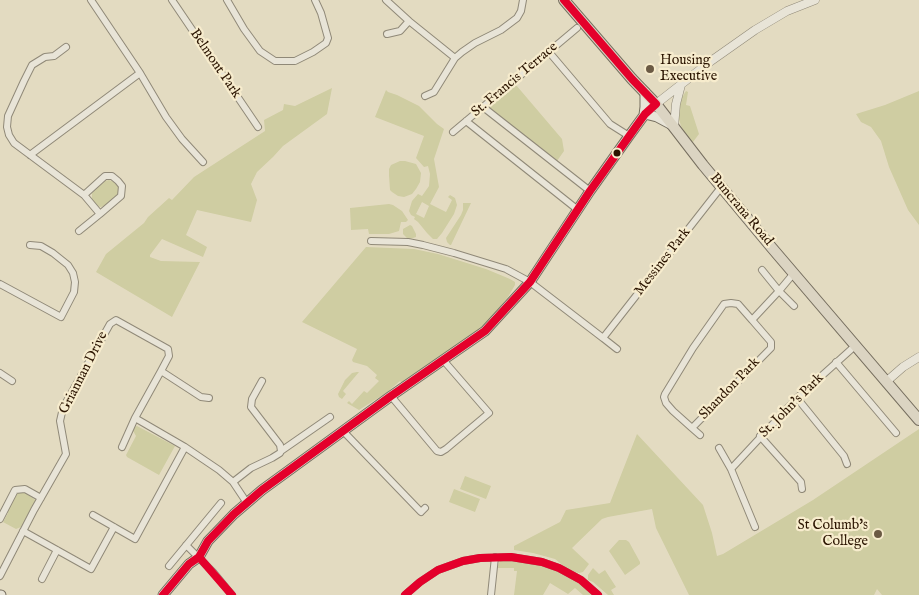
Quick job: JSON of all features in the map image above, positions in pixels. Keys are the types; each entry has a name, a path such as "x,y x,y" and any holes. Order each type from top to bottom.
{"highway":[{"name":"Buncrana Road","path":"564,0 656,104 703,165 919,420"}],"main road":[{"path":"645,92 645,115"},
{"path":"163,595 189,564 199,557 208,541 246,503 281,475 485,331 530,282 590,191 629,136 656,104"},
{"path":"645,115 657,117 673,126"}],"street":[{"path":"91,0 140,73 159,108 182,139 203,162"},
{"name":"Belmont Park","path":"172,0 258,127"},
{"path":"227,0 260,51 275,62 295,61 314,52 326,43 328,38 315,0"},
{"path":"386,0 456,58"},
{"path":"425,96 434,92 456,58 475,42 502,30 512,23 521,11 523,0"},
{"path":"656,104 712,60 755,30 804,2 815,0"},
{"path":"387,34 400,31 409,21"},
{"name":"St. Francis Terrace","path":"453,132 577,28"},
{"path":"66,47 54,56 44,57 32,65 8,116 7,127 14,143 84,195 100,214"},
{"path":"549,52 610,124 629,136"},
{"path":"30,155 140,73"},
{"path":"673,126 681,85"},
{"path":"483,107 590,191"},
{"path":"466,121 578,210"},
{"path":"79,231 121,196 122,186 112,176 105,176 84,195"},
{"name":"Messines Park","path":"603,338 722,186"},
{"path":"371,241 408,242 491,264 506,270 530,282 617,349"},
{"path":"0,284 61,318 74,292 75,282 73,273 68,265 53,253 41,246 30,245"},
{"path":"762,270 794,306"},
{"path":"752,320 794,273"},
{"name":"Shandon Park","path":"731,302 738,304 752,320 772,342 770,348 692,428 666,403 665,394 692,348 724,304 731,302"},
{"name":"Griannan Drive","path":"0,576 66,454 60,421 63,408 110,324 116,320 168,349 169,356 135,418 122,447"},
{"name":"St. John's Park","path":"731,469 797,398 856,346"},
{"path":"887,381 903,367 919,357"},
{"path":"391,396 437,451 441,452 446,449 489,413 444,361"},
{"path":"836,362 896,433"},
{"path":"162,371 201,397 209,398"},
{"path":"0,373 12,381"},
{"path":"262,382 252,398 251,407 280,445 280,451"},
{"path":"797,398 844,456 847,464"},
{"path":"233,482 251,468 280,453 280,451 330,417"},
{"path":"135,418 185,447 219,470 233,482 246,503"},
{"path":"692,428 700,435"},
{"path":"343,431 421,512 425,508"},
{"path":"760,436 801,482 802,489"},
{"path":"93,515 135,539 185,447"},
{"path":"718,448 731,469 755,527"},
{"path":"0,518 15,490 24,489 41,498"},
{"path":"169,566 221,503"},
{"path":"23,531 90,569 114,527"},
{"path":"186,545 232,595"},
{"path":"42,579 57,550"},
{"path":"491,595 495,557"},
{"path":"405,595 438,570 463,561 495,557 526,558 542,562 581,580 598,595"}],"shaded area":[{"path":"516,85 562,139 564,151 557,161 491,109 491,106"},
{"path":"332,88 327,114 283,146 257,172 251,184 257,200 251,222 197,210 186,235 207,247 203,257 162,239 150,255 150,257 161,261 200,262 172,317 96,272 106,254 144,223 169,198 172,200 194,177 265,131 264,120 283,110 284,104 295,106"},
{"path":"386,90 419,106 444,129 434,159 439,187 430,204 446,212 452,200 448,197 450,195 455,198 457,205 454,214 437,239 433,239 427,233 409,211 412,201 418,194 422,196 429,186 430,174 428,166 424,167 416,158 424,136 375,117","holes":["422,202 429,206 424,218 416,214"]},
{"path":"686,91 688,92 686,105 690,106 699,134 693,142 689,140 678,116 681,99"},
{"path":"919,91 919,225 908,210 889,167 881,141 871,127 861,122 856,114"},
{"path":"400,161 416,164 421,173 420,182 416,189 412,194 404,197 398,196 390,190 389,169 391,165"},
{"path":"105,181 114,182 119,188 118,194 105,206 100,207 92,199 92,193"},
{"path":"463,203 471,203 450,245 446,238 461,215"},
{"path":"389,204 402,211 408,220 401,222 399,231 389,234 369,234 368,229 351,230 350,208"},
{"path":"410,225 416,237 408,239 403,234 403,229"},
{"path":"366,247 414,249 438,254 486,269 510,279 515,282 515,285 508,297 484,326 403,385 400,381 386,393 359,410 347,403 349,401 352,404 364,391 367,393 379,381 375,378 377,375 367,366 353,362 352,360 357,349 302,322"},
{"path":"359,372 343,391 346,394 342,399 339,397 338,394 345,380 352,373"},
{"path":"137,426 175,446 159,475 126,455 136,436 132,429"},
{"path":"919,429 919,595 882,595 877,589 874,595 689,595 656,528 652,509 602,519 572,548 589,564 583,572 575,572 555,559 514,550 514,546 560,522 566,510 610,503 637,434 703,505 717,556 813,500"},
{"path":"465,476 491,486 486,499 460,489"},
{"path":"454,489 480,499 475,512 449,502"},
{"path":"24,492 36,501 21,527 16,529 3,522 16,495"},
{"path":"619,540 629,542 640,562 640,564 625,575 609,551"},
{"path":"500,561 536,564 558,571 572,578 595,595 583,595 575,588 568,594 550,583 543,595 514,595 517,571 514,571 514,568 497,568"},
{"path":"593,568 599,574 605,570 616,587 611,590 614,595 608,595 588,580 588,575"}],"transit line":[{"path":"163,595 189,564 199,557 208,541 234,514 262,490 391,396 485,331 530,282 590,191 645,114 656,104 564,0"},
{"path":"199,557 232,595"},
{"path":"405,595 438,570 463,561 480,558 511,557 542,562 559,568 581,580 598,595"}],"place":[{"name":"Housing Executive","path":"650,69"},
{"name":"St Columb's College","path":"878,534"}]}
